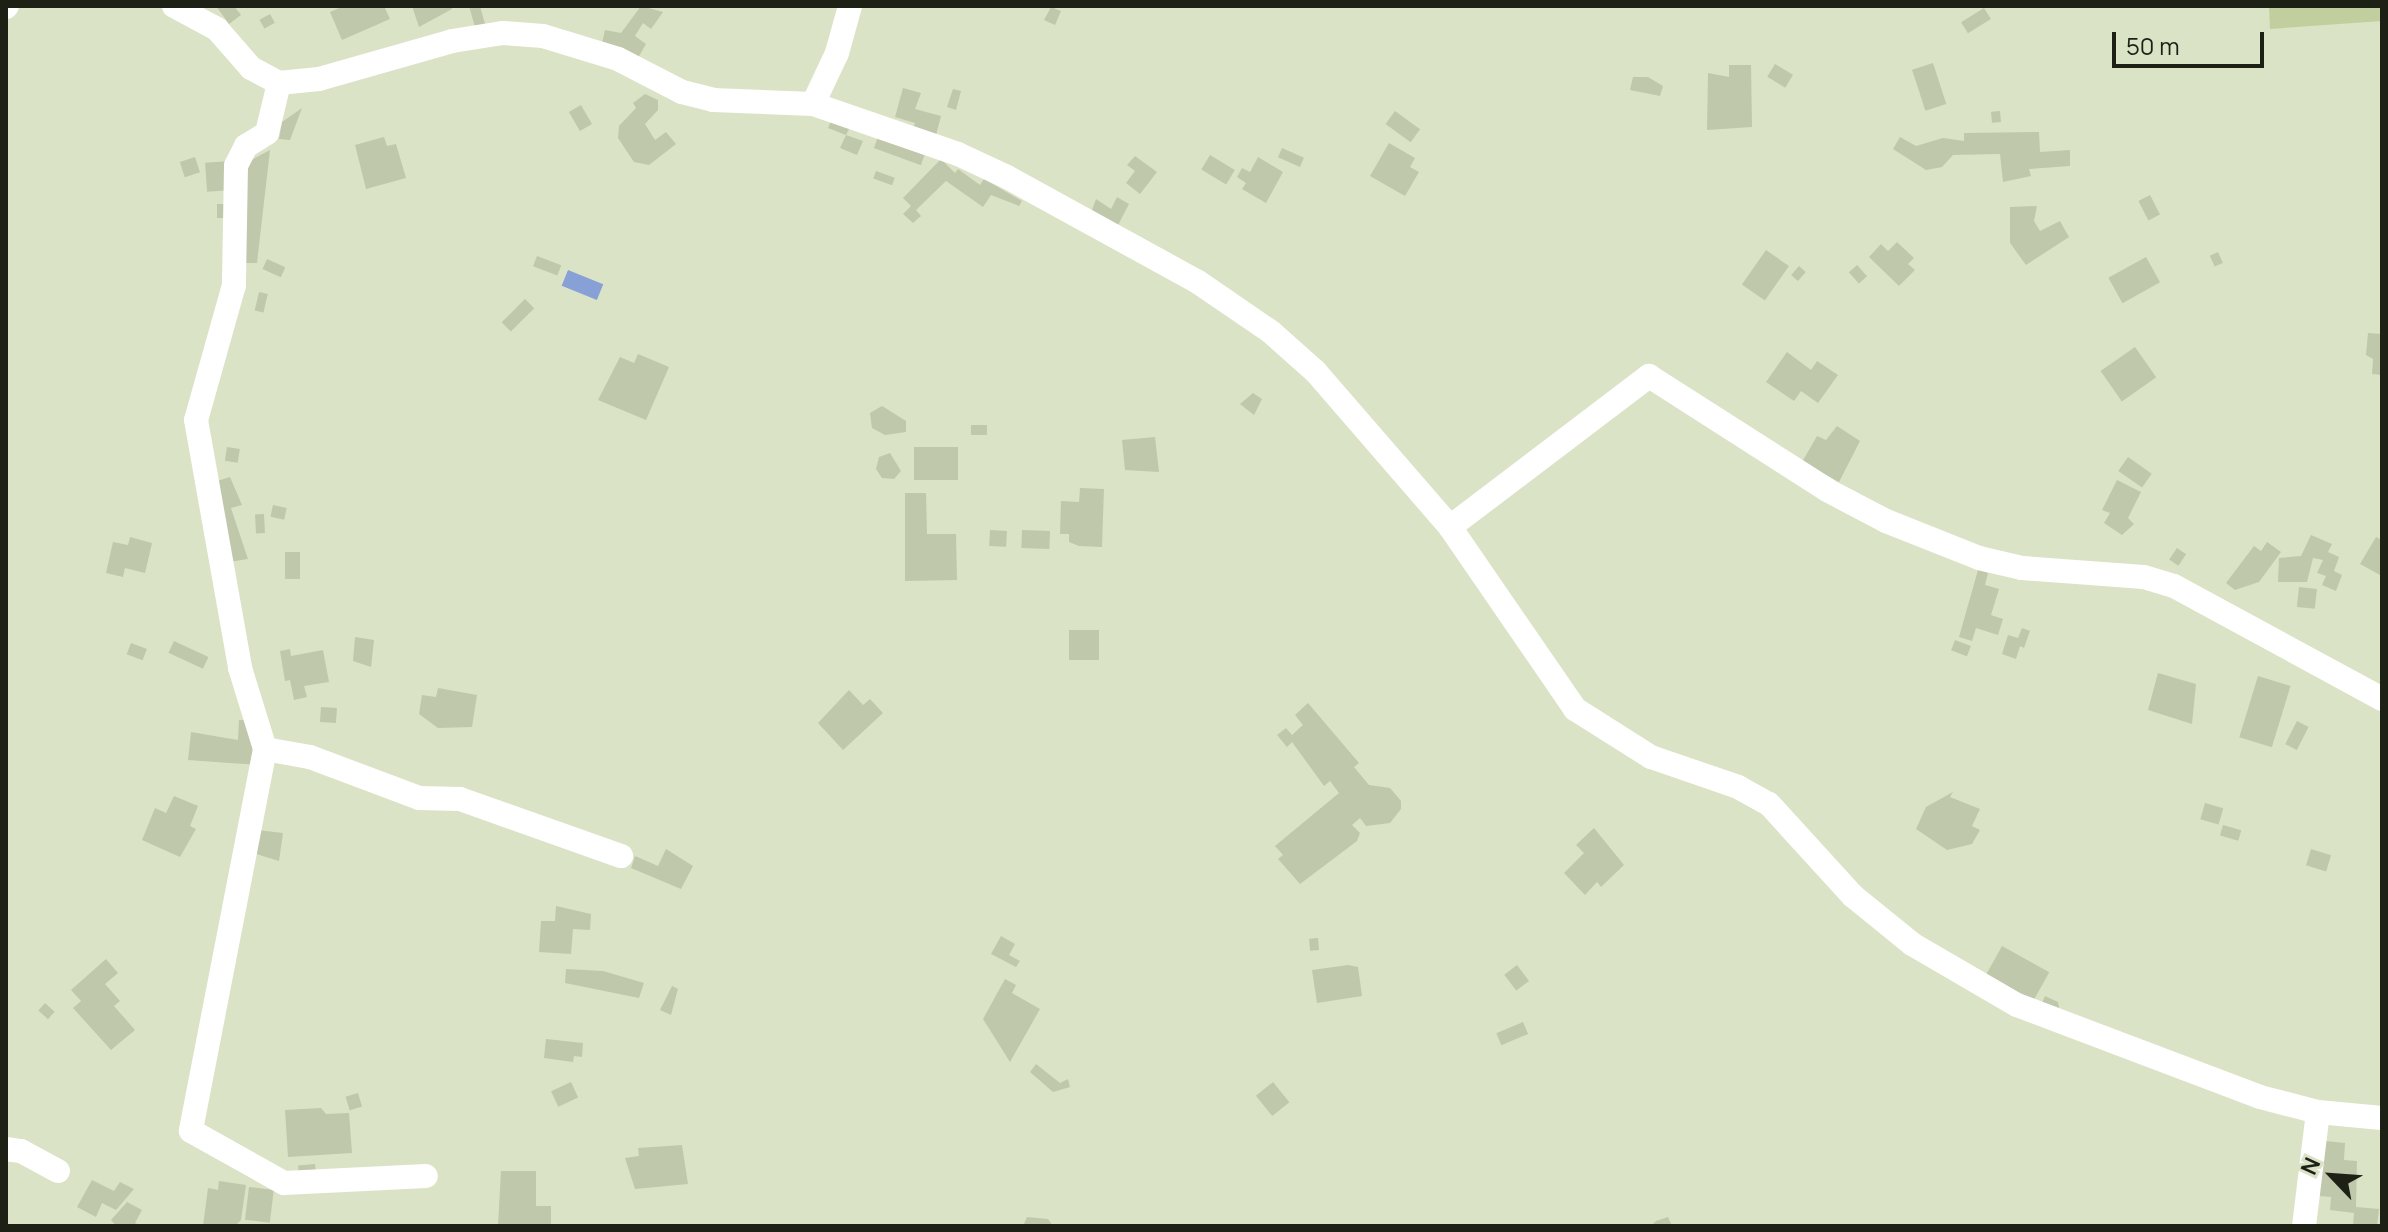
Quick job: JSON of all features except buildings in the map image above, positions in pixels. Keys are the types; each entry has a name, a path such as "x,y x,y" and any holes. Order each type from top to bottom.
{"street":[{"path":"174,6 217,29 251,68 279,83 319,79 452,41 503,33 573,44 713,100 813,104 958,154 1198,282 1271,332 1315,371 1450,527 1575,709 1651,757 1738,787 1769,804 1853,896 1912,944 2017,1005 2260,1097 2318,1112 2382,1118"},
{"path":"813,104 837,53 850,6"},
{"path":"279,83 267,133 246,146 236,166 234,285 196,420 240,668 265,749 191,1131 284,1183 426,1176"},
{"path":"1450,527 1649,376 1827,490 1886,521 1979,558 2022,568 2144,577 2174,586 2382,699"},
{"path":"265,749 310,757 419,798 460,799 621,856"},
{"path":"2304,1226 2318,1112"},
{"path":"6,1149 21,1151 58,1171"}],"green space":[{"path":"2269,6 2382,6 2382,21 2270,29"}],"water":[{"path":"568,270 603,284 597,300 562,286"}]}
